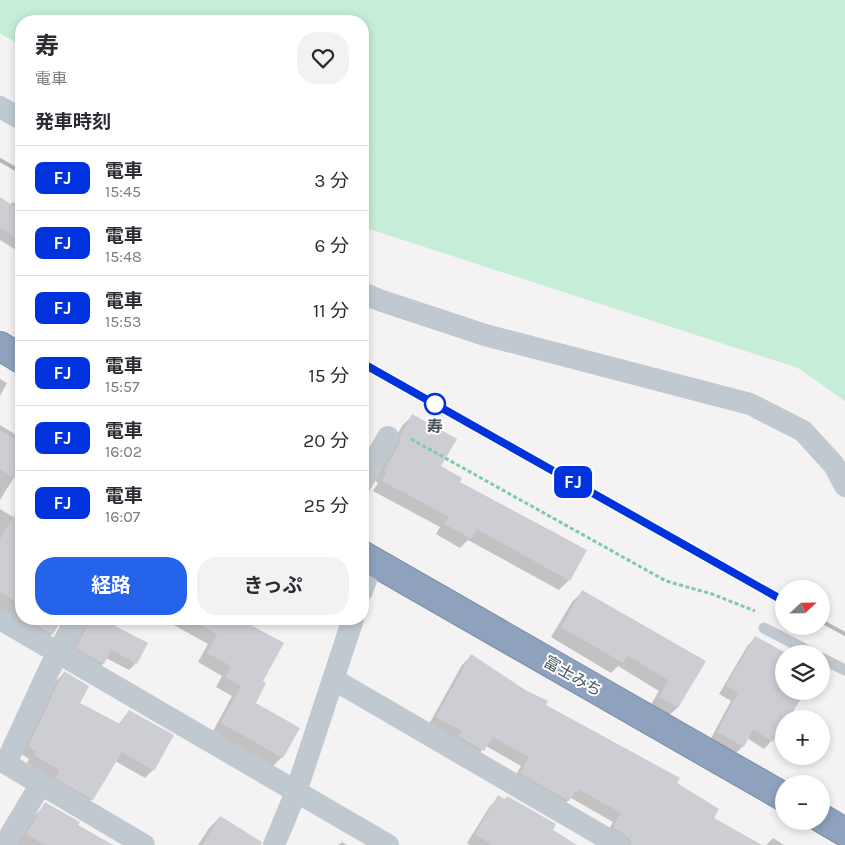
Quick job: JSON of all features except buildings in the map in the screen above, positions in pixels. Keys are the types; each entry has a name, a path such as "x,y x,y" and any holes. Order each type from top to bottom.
{"highway":[{"path":"0,346 15,355"},
{"name":"富士みち","path":"369,558 775,792"},
{"path":"830,823 845,832"}],"street":[{"path":"0,107 15,115"},
{"path":"369,296 485,335 750,404 803,431 834,465 845,486"},
{"path":"369,470 388,437"},
{"path":"0,619 388,845"},
{"path":"73,625 3,761 144,845"},
{"path":"274,845 296,792 351,625"},
{"path":"333,679 618,845"},
{"path":"4,845 41,784"}],"lane":[{"path":"764,628 797,645"},
{"path":"830,662 845,670"}],"path":[{"path":"388,437 394,429 666,581 712,594 769,616 764,628"}],"green space":[{"path":"0,0 845,0 845,401 798,368 369,229 369,15 15,15 15,42 0,33"}],"railway":[{"path":"0,160 15,169"},
{"path":"369,367 775,596"},
{"path":"830,626 845,634"}],"train":[{"name":"FJ","path":"369,367 775,596"}],"place":[{"name":"寿","path":"435,404"}]}
